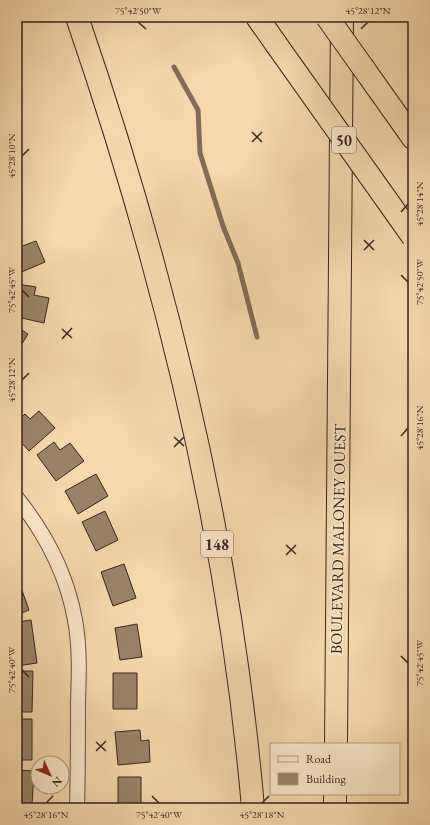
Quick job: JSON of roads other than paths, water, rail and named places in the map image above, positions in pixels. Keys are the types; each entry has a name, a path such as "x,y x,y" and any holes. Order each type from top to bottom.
{"highway":[{"name":"148","path":"77,17 127,169 159,283 190,406 218,551 240,691 253,808"},
{"name":"50","path":"257,17 413,237"},
{"path":"327,17 410,133"},
{"name":"BOULEVARD MALONEY OUEST","path":"336,743 342,17"},
{"path":"335,808 336,795"}],"street":[{"path":"17,498 33,518 48,543 69,594 75,620 79,647 77,808"}],"waterway":[{"path":"174,67 198,110 200,153 223,226 238,263 257,337"}]}
